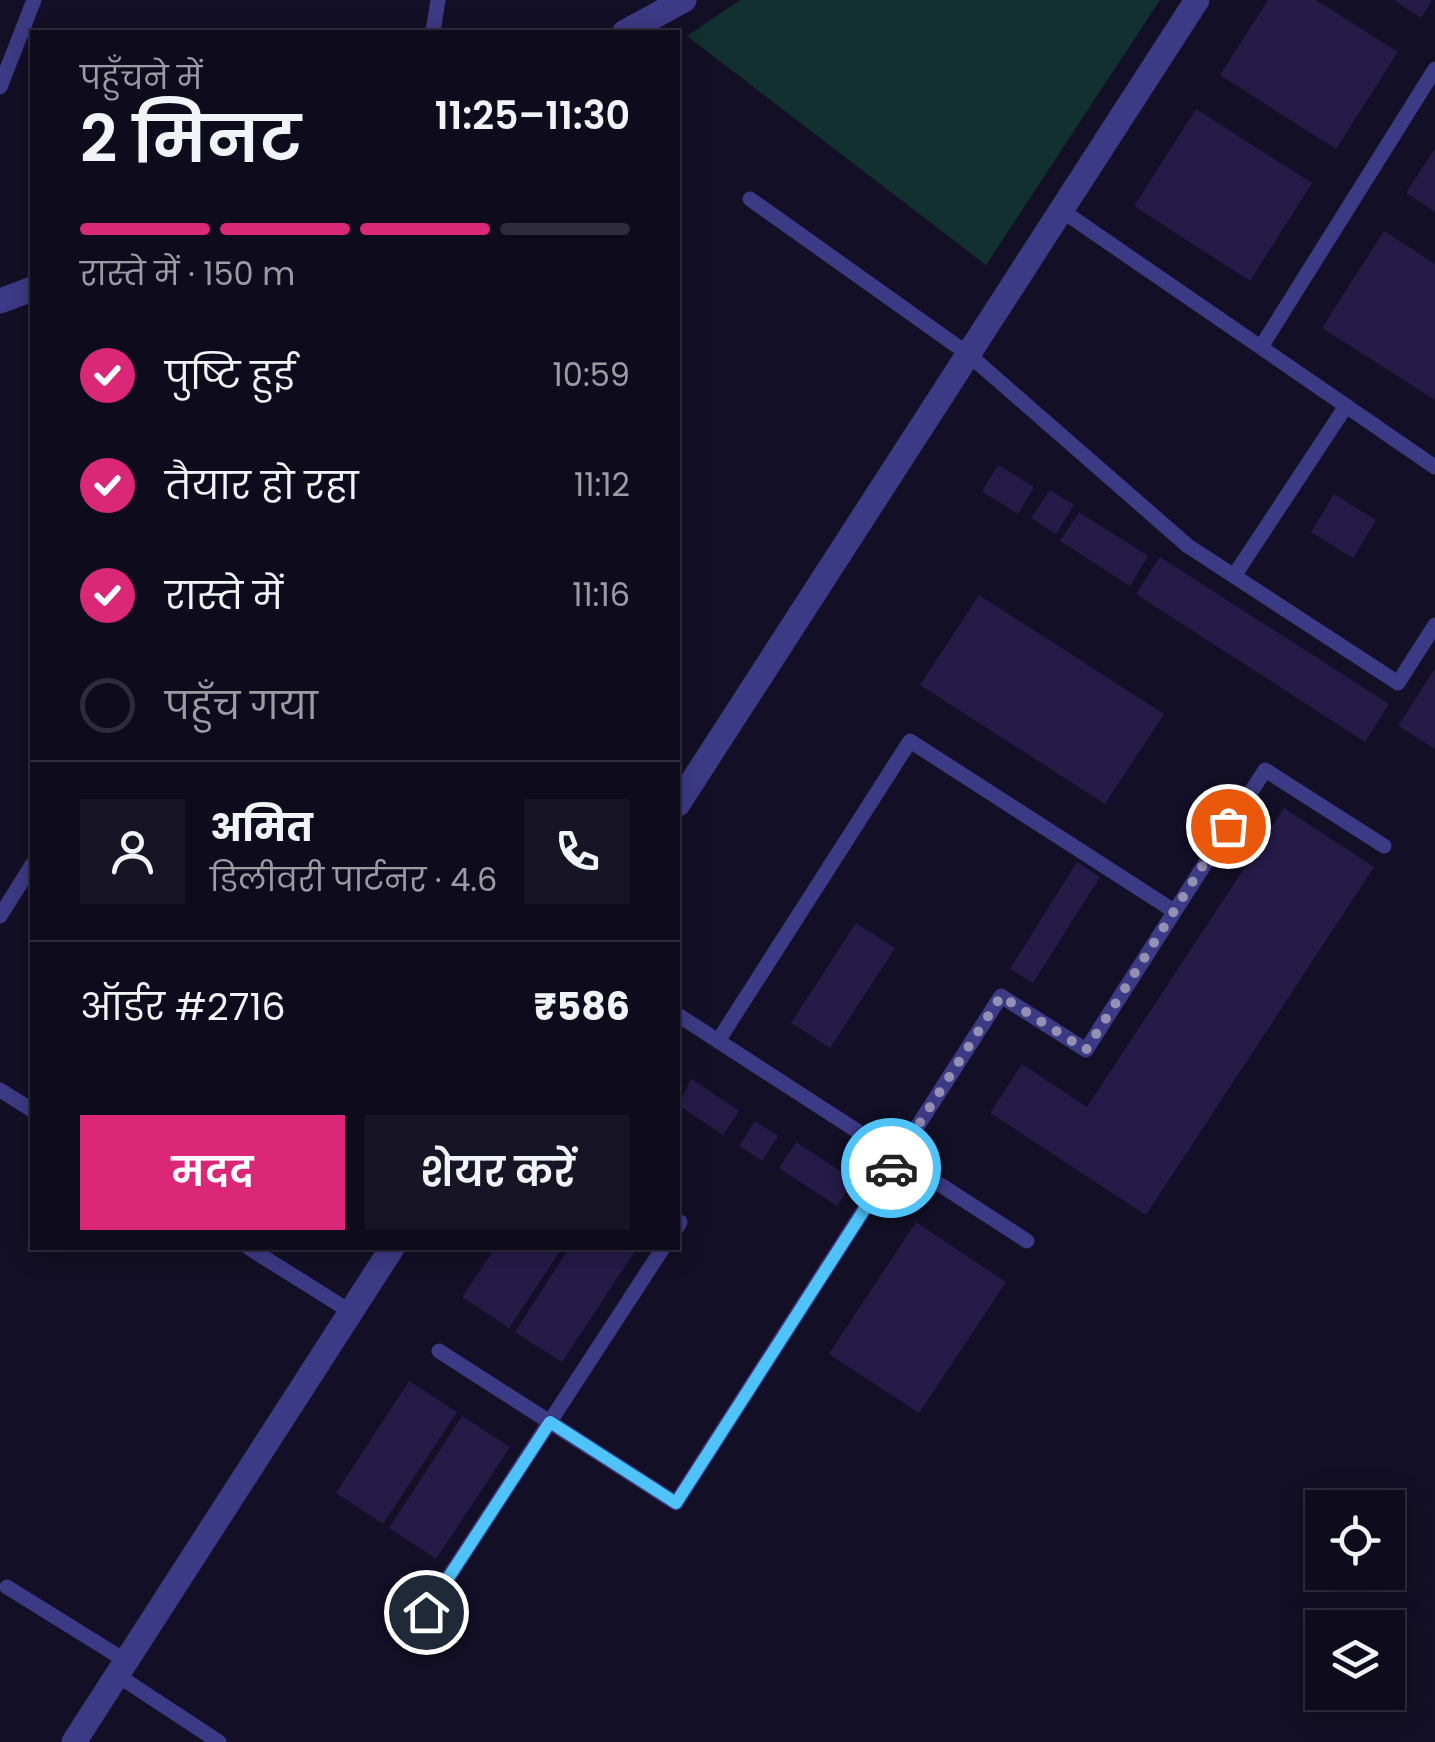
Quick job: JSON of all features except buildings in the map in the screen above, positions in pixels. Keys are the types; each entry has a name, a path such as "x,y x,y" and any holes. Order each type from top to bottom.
{"street":[{"path":"629,30 684,0"},
{"path":"680,801 1197,0"},
{"path":"0,301 30,290"},
{"path":"74,1742 391,1250"}],"lane":[{"path":"0,87 34,0"},
{"path":"433,30 438,0"},
{"path":"1260,347 1435,69"},
{"path":"750,199 968,354 1188,546 1398,683 1435,626"},
{"path":"1061,210 1435,467"},
{"path":"1234,576 1346,406"},
{"path":"718,1041 910,742 1174,911"},
{"path":"439,1351 676,1503 1001,996 1086,1050 1264,770 1384,846"},
{"path":"0,916 30,868"},
{"path":"680,1015 1027,1242"},
{"path":"0,1090 30,1109"},
{"path":"252,1250 351,1312"},
{"path":"426,1612 663,1250"},
{"path":"2,1589 122,1668 219,1742"}],"green space":[{"path":"740,0 1160,0 986,265 687,36"}],"way so far":[{"path":"891,1168 1001,996 1086,1050 1228,826"}],"route":[{"path":"426,1612 550,1422 676,1503 891,1168"}]}
